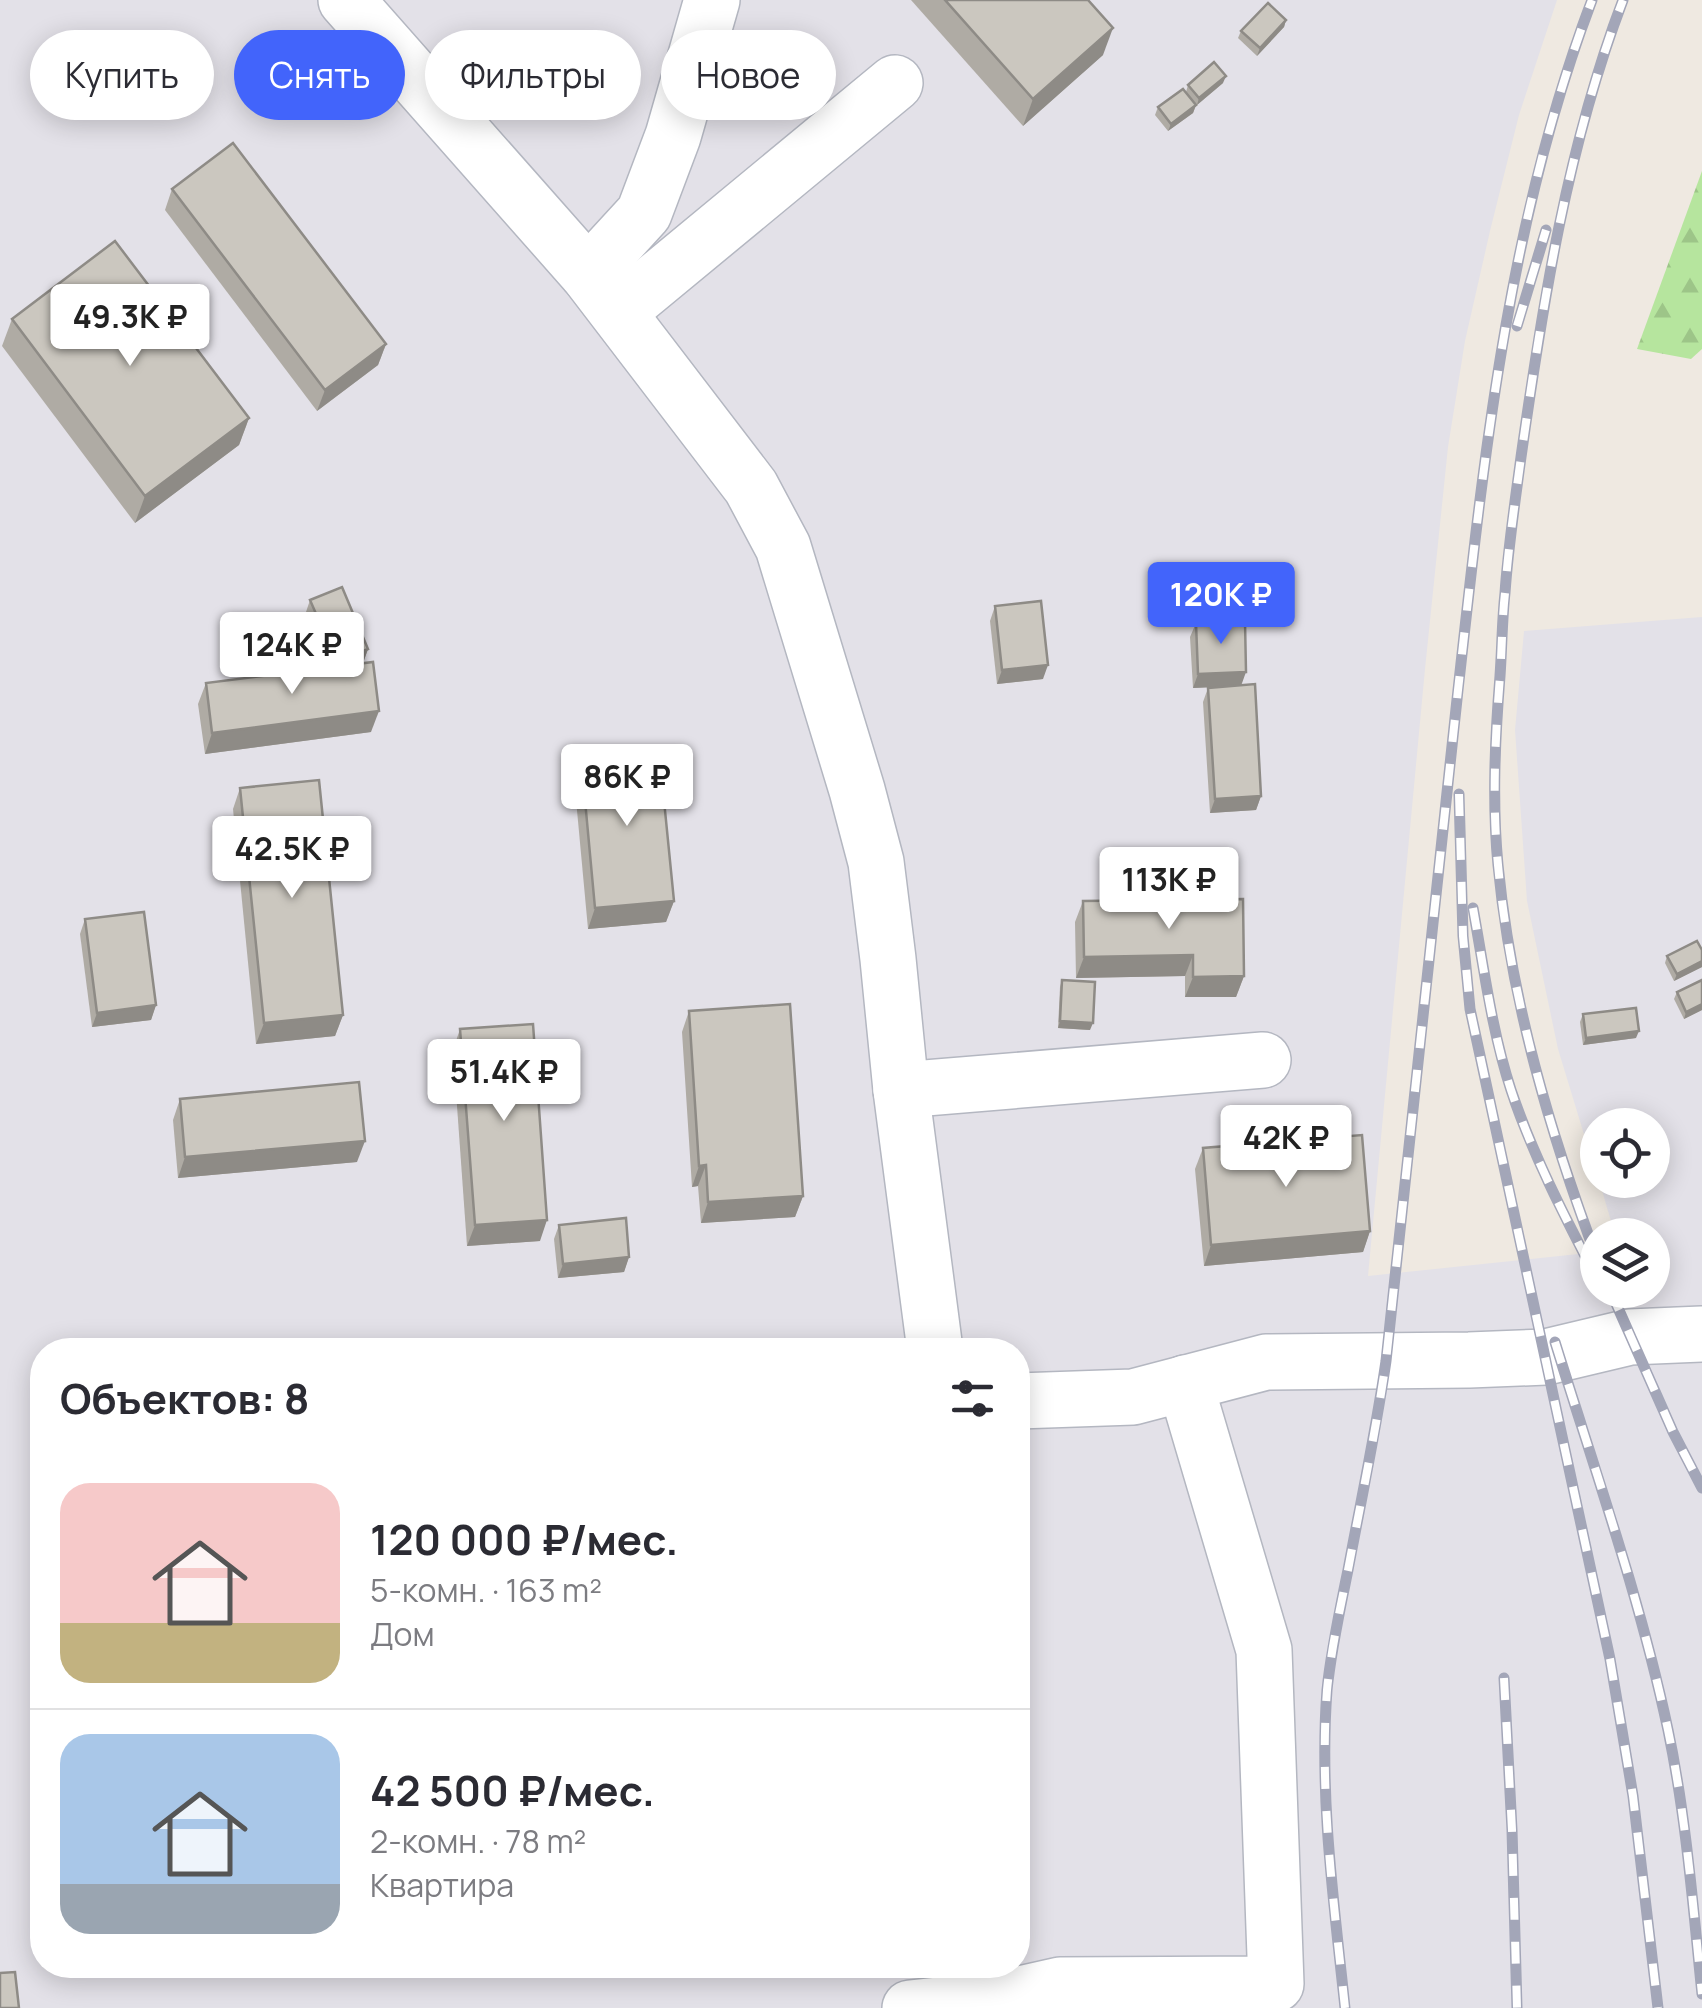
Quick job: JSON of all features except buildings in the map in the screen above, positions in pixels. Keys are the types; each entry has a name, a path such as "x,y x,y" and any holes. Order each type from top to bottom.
{"lane":[{"path":"346,0 603,293 750,487 783,547 876,862 933,1338"},
{"path":"603,293 644,214 672,136 712,0"},
{"path":"603,293 895,83"},
{"path":"901,1090 1263,1060"},
{"path":"1030,1401 1133,1396 1266,1362 1546,1357 1630,1337 1702,1334"},
{"path":"910,2008 1004,1990 1060,1985 1278,1996 1264,1650 1185,1383"}],"shaded area":[{"path":"0,0 1557,0 1519,115 1490,231 1465,341 1448,447 1368,1276 1580,1254 1580,1308 1670,1308 1670,1218 1610,1218 1604,1198 1670,1198 1670,1108 1580,1108 1580,1121 1558,1049 1527,901 1515,730 1524,631 1702,617 1702,2008 0,2008"}],"green space":[{"path":"1702,171 1702,349 1691,359 1637,349"}],"railway":[{"path":"1345,2008 1326,1810 1329,1675 1386,1361 1468,603 1503,341 1539,168 1592,0"},
{"path":"1583,1218 1535,1066 1512,966 1498,865 1495,771 1508,559 1538,341 1572,168 1603,55 1623,0"},
{"path":"1517,326 1546,230"},
{"path":"1459,794 1463,936 1470,1009 1610,1659 1633,1796 1658,2008"},
{"path":"1473,908 1504,1068 1540,1163 1580,1246"},
{"path":"1618,1308 1702,1488"},
{"path":"1555,1342 1657,1681 1684,1828 1702,1994"},
{"path":"1504,1678 1517,2008"}]}
